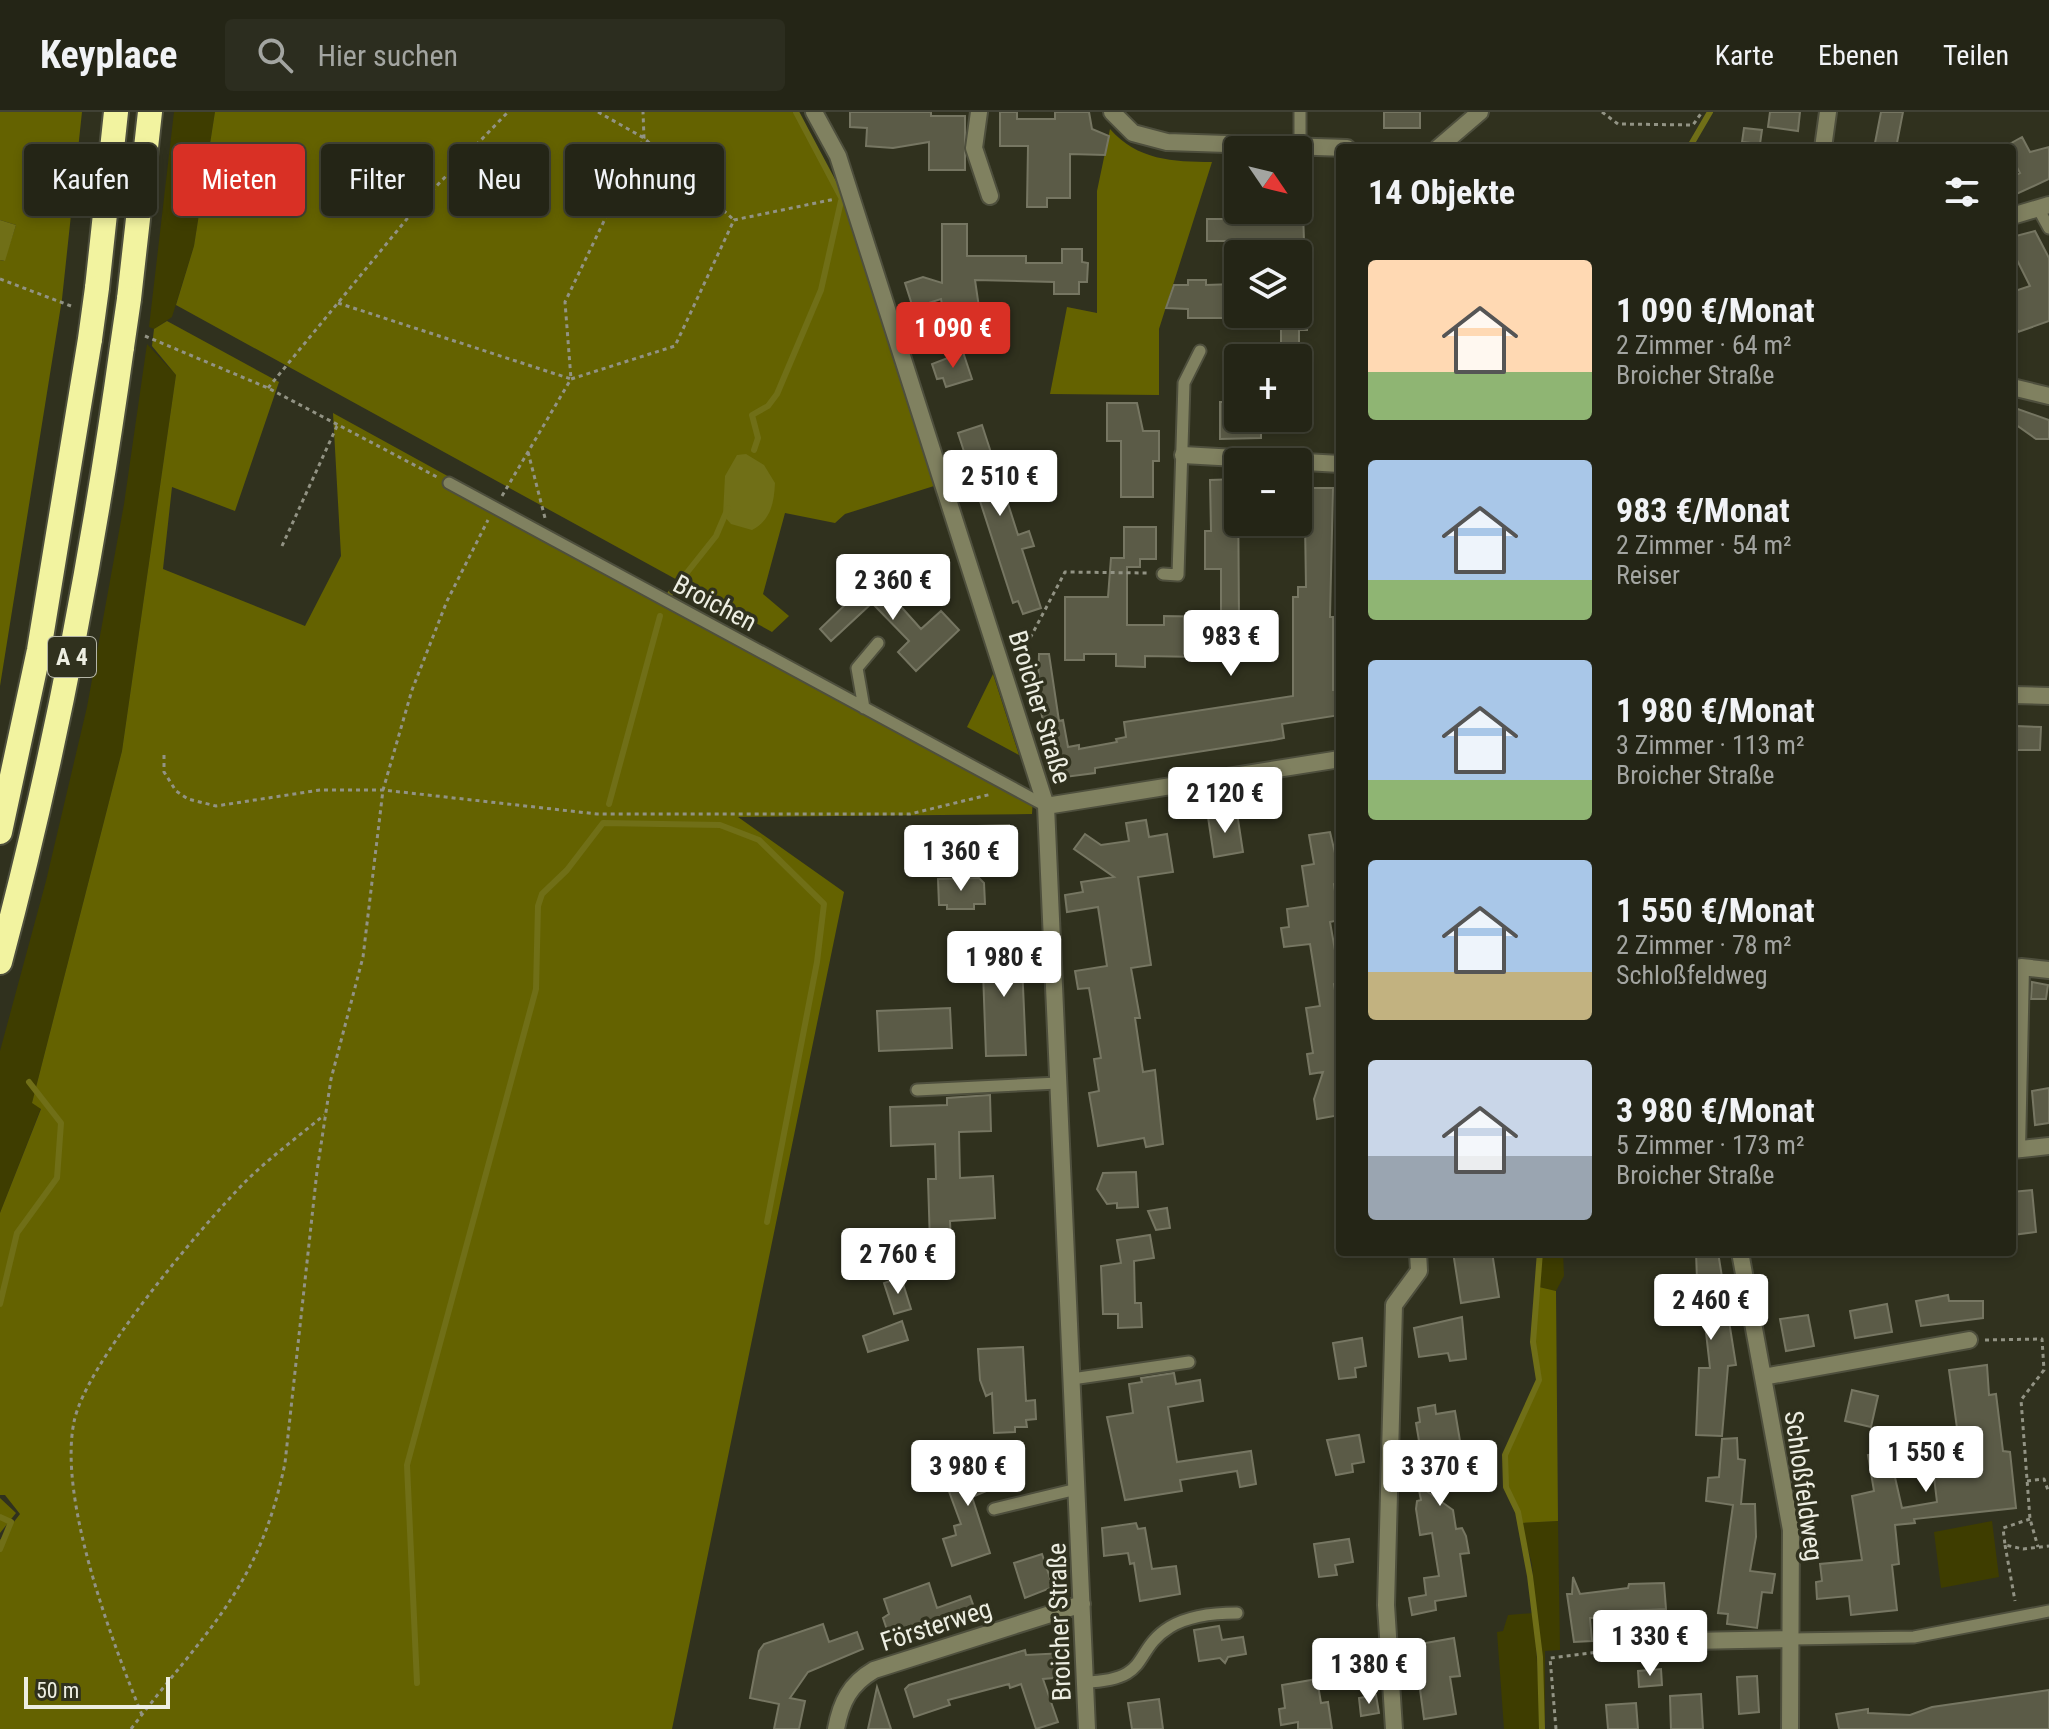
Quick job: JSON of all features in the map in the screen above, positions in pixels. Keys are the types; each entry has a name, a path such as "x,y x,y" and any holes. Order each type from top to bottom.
{"highway":[{"name":"A 4","path":"0,832 39,650 90,339 116,112"},
{"name":"A 4","path":"0,962 34,836 101,495 129,299 150,112"}],"street":[{"name":"Broicher Straße","path":"814,112 838,156 1046,806 1087,1729"},
{"path":"979,112 974,148 990,196"},
{"path":"1112,112 1133,133 1167,142 1224,144"},
{"path":"1443,144 1480,112"},
{"path":"1824,144 1828,112"},
{"path":"1312,147 1336,148"},
{"path":"2016,215 2044,206"},
{"path":"2016,388 2049,396"},
{"path":"1183,455 1336,464"},
{"path":"2016,695 2049,696"},
{"path":"1046,806 1336,760"},
{"path":"2016,1098 2021,967 2049,970"},
{"path":"2016,1150 2049,1146"},
{"path":"1394,1729 1386,1605 1394,1305 1419,1271 1418,1256"},
{"name":"Schloßfeldweg","path":"1741,1256 1791,1530 1790,1729"},
{"path":"1763,1377 1969,1340"},
{"name":"Försterweg","path":"836,1729 846,1695 860,1679 874,1670 1082,1604"},
{"path":"1638,1642 1792,1639"}],"lane":[{"path":"1300,112 1300,136"},
{"path":"2044,206 2049,228"},
{"path":"1163,574 1178,575 1184,383 1200,351"},
{"name":"Broichen","path":"449,483 1046,806"},
{"path":"864,708 857,668 878,643"},
{"path":"917,1090 1058,1083"},
{"path":"1072,1379 1189,1362"},
{"path":"994,1509 1077,1489"},
{"path":"1792,1639 1914,1637 2049,1611"},
{"path":"1085,1682 1118,1678 1132,1672 1168,1628 1190,1618 1237,1613"}],"path":[{"path":"449,483 268,388 420,203 508,112"},
{"path":"598,112 644,138 734,220"},
{"path":"131,1729 225,1612 248,1574 276,1509 285,1463 325,1114 331,1079 363,957 383,790 395,742 428,647 495,508 571,379 565,302 644,138 643,112"},
{"path":"1602,112 1618,124 1693,125 1702,112"},
{"path":"734,220 851,196"},
{"path":"338,303 571,379 675,346 734,220"},
{"path":"282,546 337,426"},
{"path":"528,452 551,539"},
{"path":"1007,680 1065,572 1163,574"},
{"path":"164,755 164,772 176,791 203,804 233,804 320,790 383,790 597,814 910,814 1015,789"},
{"path":"142,1715 114,1647 90,1570 72,1451 74,1420 81,1396 115,1343 236,1193 325,1114"},
{"path":"1969,1340 2042,1339 2047,1372 2021,1400 2030,1519 2038,1547"},
{"path":"2027,1481 2044,1479 2049,1493"},
{"path":"2018,1617 2003,1528 2030,1519"},
{"path":"2005,1545 2049,1546"},
{"path":"1556,1729 1550,1658 1620,1651 1638,1642"}],"shaded area":[{"path":"0,112 82,112 79,144 24,144 24,216 71,216 62,299 0,686 0,260 4,261 16,225 0,220"},
{"path":"174,112 215,112 210,144 173,144 173,216 199,216 194,246 172,317 154,329 149,327"},
{"path":"215,112 796,112 844,203 934,486 845,514 835,523 785,513 763,594 789,616 772,632 176,305 194,246 199,216 305,216 305,144 210,144"},
{"path":"1110,129 1132,147 1156,157 1212,162 1159,329 1159,395 1050,394 1067,307 1097,313 1097,191"},
{"path":"0,220 16,225 5,261 0,260"},
{"path":"167,321 279,382 235,511 172,487 163,569 305,626 341,556 333,413 1033,798 1032,814 738,817 844,892 672,1729 0,1729 0,1540 20,1514 5,1495 0,1495 0,1213 41,1109 32,1103 122,751 176,375 152,346 154,329"},
{"path":"147,344 176,375 122,751 32,1103 41,1108 0,1213 0,1051 46,881 87,707 124,504"},
{"path":"746,454 764,465 775,483 770,510 752,530 731,524 723,515 725,476 737,455"},
{"path":"993,674 1019,755 967,727"},
{"path":"919,1233 920,1242 883,1244 882,1236"},
{"path":"1540,1256 1563,1256 1564,1276 1556,1291 1539,1287"},
{"path":"1539,1287 1556,1291 1558,1521 1521,1523 1506,1478 1507,1452 1540,1383 1533,1334"},
{"path":"0,1498 16,1513 0,1533"},
{"path":"1558,1521 1560,1650 1545,1651 1545,1729 1532,1564 1521,1523"},
{"path":"1992,1521 1999,1577 1941,1588 1934,1532"},
{"path":"1534,1613 1541,1729 1504,1729 1497,1632 1503,1631 1508,1615"}],"building":[{"path":"850,112 931,112 931,116 965,116 965,170 929,170 929,142 893,148 866,146 867,128 850,127"},
{"path":"1000,112 1017,112 1017,119 1055,119 1055,112 1089,112 1092,129 1109,136 1105,155 1070,154 1070,198 1047,198 1047,207 1027,207 1028,146 1000,146"},
{"path":"1384,112 1420,112 1420,128 1384,128"},
{"path":"1770,112 1800,112 1798,131 1768,127"},
{"path":"1881,112 1903,112 1897,144 1875,144"},
{"path":"1744,128 1762,130 1760,144 1742,142"},
{"path":"2022,137 2030,152 2049,147 2049,179 2016,194 2016,175 2020,173 2016,166 2016,144 2010,144"},
{"path":"1207,219 1224,219 1224,224 1303,224 1304,240 1207,241"},
{"path":"942,224 967,224 967,256 1026,256 1026,263 1062,263 1062,249 1082,249 1082,262 1088,263 1087,282 1079,282 1079,294 1054,294 1054,282 975,280 984,342 949,341 941,299 913,308 905,283 923,277 942,283"},
{"path":"2035,231 2049,258 2049,321 2018,332 2016,291 2030,286 2016,260 2016,236"},
{"path":"1188,280 1206,280 1206,285 1224,284 1224,318 1188,318 1188,309 1166,308 1174,285 1188,285"},
{"path":"1281,328 1307,328 1299,330 1299,344 1281,344"},
{"path":"963,352 972,379 946,387 943,378 937,379 932,364"},
{"path":"1220,402 1224,402 1224,432 1261,432 1261,438 1220,439"},
{"path":"1107,403 1137,403 1143,431 1159,431 1159,461 1153,461 1153,497 1121,497 1121,441 1107,441"},
{"path":"2016,408 2049,420 2049,439 2036,439 2016,425"},
{"path":"982,425 997,471 1008,467 1013,481 1002,485 1018,535 1029,531 1034,546 1022,549 1041,608 1023,614 1018,601 1013,603 958,433"},
{"path":"1210,480 1224,480 1224,536 1238,536 1239,621 1254,621 1254,658 1145,656 1145,667 1116,666 1116,654 1084,654 1084,660 1065,660 1065,597 1108,597 1111,558 1124,558 1124,527 1156,527 1156,559 1140,559 1140,567 1127,567 1127,625 1164,625 1164,616 1221,617 1221,569 1205,569 1205,531 1211,531"},
{"path":"1312,488 1333,488 1330,617 1333,617 1336,716 1282,724 1284,738 1095,768 1095,773 1065,777 1061,753 1048,755 1038,691 1039,654 1049,654 1059,721 1063,720 1068,747 1079,745 1079,749 1117,742 1116,739 1126,737 1124,722 1293,696 1293,597 1298,597 1298,587 1306,587 1305,536 1312,536"},
{"path":"870,572 921,629 941,611 959,630 916,671 898,652 909,641 872,603 831,641 820,629 847,603 843,598"},
{"path":"2016,726 2041,727 2040,750 2016,750"},
{"path":"1237,813 1243,852 1214,857 1208,817"},
{"path":"1146,820 1149,837 1167,834 1173,872 1138,877 1151,965 1131,968 1140,1018 1135,1018 1143,1072 1155,1070 1163,1144 1146,1147 1144,1138 1098,1146 1089,1093 1099,1091 1094,1059 1101,1058 1089,988 1078,989 1075,971 1107,966 1098,907 1067,912 1065,895 1083,892 1081,882 1114,877 1074,849 1085,834 1101,845 1129,841 1126,823"},
{"path":"1009,825 1009,852 978,857 977,826"},
{"path":"1330,832 1336,857 1336,921 1330,922 1336,956 1336,1116 1317,1119 1314,1099 1323,1072 1310,1074 1307,1054 1313,1053 1306,1008 1320,1006 1310,944 1284,947 1281,928 1289,927 1287,909 1308,906 1302,866 1314,864 1309,835"},
{"path":"979,878 984,883 985,904 974,904 974,909 947,909 947,905 939,905 938,879"},
{"path":"1021,941 1026,1055 986,1056 982,943"},
{"path":"2032,982 2048,985 2046,999 2031,999"},
{"path":"950,1008 952,1048 879,1051 877,1011"},
{"path":"2049,1088 2049,1123 2035,1125 2032,1091"},
{"path":"990,1095 991,1131 959,1132 960,1178 993,1176 995,1218 950,1221 951,1243 930,1244 928,1179 936,1179 935,1144 891,1146 890,1107 947,1105 947,1098"},
{"path":"1136,1172 1138,1207 1117,1208 1117,1203 1107,1204 1097,1189 1103,1173"},
{"path":"2032,1190 2036,1232 2016,1234 2016,1192"},
{"path":"1167,1208 1170,1228 1156,1230 1148,1211"},
{"path":"1150,1235 1154,1258 1134,1261 1135,1303 1141,1303 1142,1327 1118,1328 1118,1314 1103,1314 1101,1266 1121,1263 1117,1240"},
{"path":"1454,1256 1493,1256 1499,1297 1461,1303"},
{"path":"1696,1256 1719,1256 1736,1365 1728,1366 1722,1436 1696,1435 1699,1368 1710,1368 1702,1297 1674,1297 1677,1277 1697,1280"},
{"path":"901,1277 911,1309 894,1314 884,1283"},
{"path":"1948,1295 1949,1301 1983,1301 1983,1318 1921,1326 1916,1301"},
{"path":"1887,1304 1892,1332 1855,1338 1850,1311"},
{"path":"1808,1315 1814,1346 1786,1351 1780,1319"},
{"path":"1462,1317 1466,1359 1450,1361 1448,1353 1419,1357 1414,1328"},
{"path":"902,1321 908,1340 868,1352 863,1336"},
{"path":"1362,1338 1366,1366 1355,1368 1356,1377 1339,1379 1333,1343"},
{"path":"1023,1347 1026,1401 1035,1400 1036,1419 1026,1420 1027,1427 1015,1427 1015,1432 994,1433 992,1393 986,1396 980,1380 978,1349"},
{"path":"1987,1365 1989,1395 1996,1394 2003,1451 2010,1452 2016,1508 1914,1519 1915,1523 1895,1525 1899,1564 1892,1565 1897,1610 1851,1615 1849,1596 1817,1599 1816,1582 1822,1581 1820,1564 1862,1560 1852,1496 1874,1491 1868,1455 1889,1451 1902,1508 1937,1502 1930,1444 1940,1442 1912,1433 1957,1428 1949,1370"},
{"path":"1174,1373 1176,1384 1200,1380 1203,1401 1168,1407 1177,1462 1251,1451 1256,1484 1240,1487 1237,1471 1180,1480 1182,1491 1125,1500 1107,1417 1133,1413 1129,1384 1142,1382 1141,1378"},
{"path":"1852,1390 1878,1396 1871,1427 1845,1421"},
{"path":"1435,1405 1436,1414 1455,1411 1461,1447 1453,1448 1459,1485 1425,1490 1453,1510 1456,1529 1462,1528 1466,1536 1469,1553 1460,1554 1466,1596 1435,1601 1436,1610 1412,1615 1409,1598 1426,1595 1424,1578 1439,1576 1432,1533 1420,1535 1416,1509 1417,1501 1421,1500 1418,1485 1422,1488 1420,1472 1424,1471 1416,1423 1420,1422 1418,1408"},
{"path":"1359,1435 1364,1462 1352,1464 1353,1472 1336,1475 1327,1440"},
{"path":"1737,1438 1738,1459 1745,1460 1741,1504 1755,1504 1756,1537 1750,1571 1775,1574 1772,1593 1762,1592 1757,1628 1727,1624 1728,1614 1718,1613 1733,1505 1706,1501 1708,1478 1719,1477 1722,1439"},
{"path":"960,1459 964,1471 995,1461 1003,1484 972,1497 990,1553 952,1566 943,1539 956,1535 954,1526 961,1524 940,1467"},
{"path":"1136,1523 1138,1529 1145,1528 1152,1569 1176,1566 1180,1594 1140,1601 1134,1563 1130,1564 1128,1553 1104,1556 1102,1528"},
{"path":"1349,1539 1353,1562 1335,1565 1337,1575 1319,1577 1314,1544"},
{"path":"1042,1554 1053,1587 1025,1598 1014,1563"},
{"path":"1573,1577 1580,1594 1628,1588 1629,1584 1664,1583 1666,1609 1608,1612 1608,1617 1590,1618 1592,1641 1574,1642 1567,1594 1572,1594"},
{"path":"929,1583 937,1608 970,1596 976,1613 891,1642 883,1618 889,1614 884,1599"},
{"path":"823,1624 829,1642 857,1632 863,1649 808,1672 790,1698 805,1701 799,1729 774,1729 779,1704 750,1698 759,1651 764,1644"},
{"path":"1219,1626 1222,1640 1243,1637 1246,1654 1228,1657 1225,1663 1220,1658 1199,1661 1194,1630"},
{"path":"1454,1638 1460,1676 1450,1677 1456,1714 1424,1719 1414,1645"},
{"path":"1025,1650 1026,1655 1065,1653 1066,1677 1043,1679 1058,1722 1036,1729 1021,1684 1010,1688 1009,1684 948,1700 950,1705 914,1717 905,1689 909,1685"},
{"path":"1362,1658 1365,1675 1347,1678 1344,1660"},
{"path":"1661,1669 1662,1685 1639,1687 1638,1671"},
{"path":"1757,1676 1759,1712 1739,1714 1737,1677"},
{"path":"1317,1679 1321,1703 1328,1702 1332,1729 1298,1729 1298,1722 1281,1725 1279,1709 1285,1708 1282,1685"},
{"path":"877,1687 891,1729 868,1729"},
{"path":"2049,1690 2049,1729 1839,1729 1836,1714 1868,1709 1868,1713 1910,1715 1932,1707"},
{"path":"1701,1694 1703,1729 1671,1729 1670,1696"},
{"path":"1376,1695 1379,1713 1361,1716 1359,1698"},
{"path":"1159,1699 1163,1729 1132,1729 1128,1703"},
{"path":"1636,1703 1638,1729 1608,1729 1606,1705"}],"waterway":[{"path":"796,112 841,197"},
{"path":"1691,144 1710,112"},
{"path":"754,450 758,438 752,415 768,406 777,394 821,290 841,201"},
{"path":"670,594 716,536 728,508"},
{"path":"609,804 660,616"},
{"path":"417,1683 407,1465 536,989 538,906 542,894 567,870 603,823 720,825 759,840 824,904 817,962 767,1222"},
{"path":"0,1304 17,1233 57,1178 61,1123 29,1082"},
{"path":"1540,1256 1533,1342 1539,1380 1505,1455 1506,1487 1518,1512 1530,1576 1540,1657 1542,1729"},
{"path":"0,1517 11,1522 0,1549"}]}
